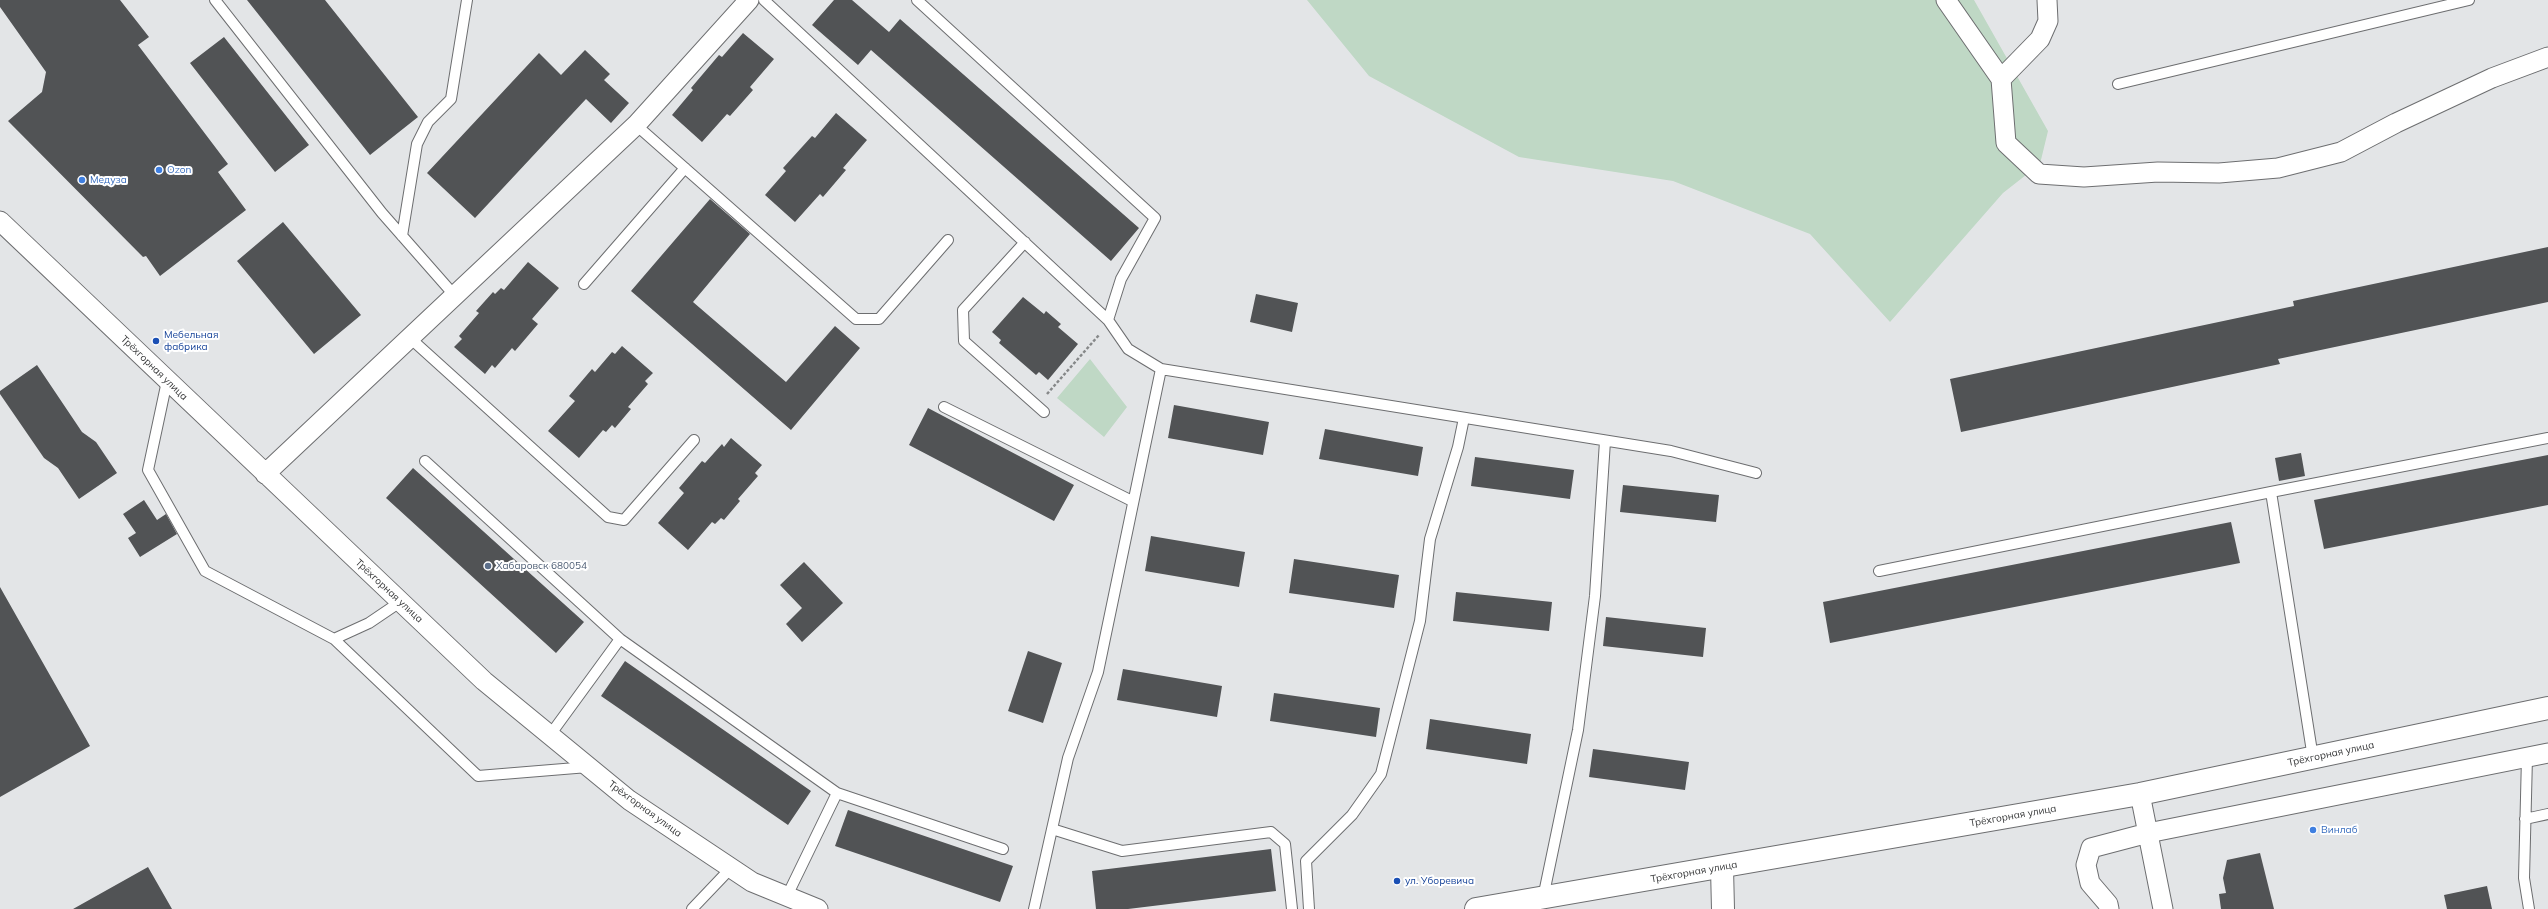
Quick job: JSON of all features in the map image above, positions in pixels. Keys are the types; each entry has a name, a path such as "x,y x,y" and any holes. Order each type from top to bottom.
{"main road":[{"name":"Трёхгорная улица","path":"1476,909 1722,868 2140,794 2548,708"},
{"path":"1722,868 1723,909"}],"street":[{"path":"265,474 636,125 749,0"},
{"path":"1946,0 2001,80 2006,143 2039,174 2084,177 2158,172 2219,173 2278,168 2342,152 2396,123 2492,78 2548,57"},
{"path":"2001,80 2040,39 2048,20 2047,0"},
{"name":"Трёхгорная улица","path":"0,220 484,681 630,800 752,882 818,909"},
{"path":"2109,909 2108,904 2090,883 2086,865 2091,848 2148,833 2548,753"},
{"path":"2140,794 2163,909"}],"lane":[{"path":"215,0 382,213 455,296"},
{"path":"402,236 417,144 428,122 451,99 467,0"},
{"path":"764,0 1109,321 1128,349 1161,368 1605,441 1671,450 1756,473"},
{"path":"917,0 1155,218 1121,279 1109,321"},
{"path":"2118,84 2468,0"},
{"path":"636,125 856,319 879,319 948,240"},
{"path":"584,284 685,168"},
{"path":"1025,242 963,310 964,341 1040,409"},
{"path":"410,338 608,517 624,520 694,440"},
{"path":"1034,909 1068,758 1098,672 1132,501 1161,368"},
{"path":"167,380 148,470 205,571 334,639 478,776 588,767"},
{"path":"944,407 1132,501"},
{"path":"1309,909 1306,861 1352,815 1380,774 1420,621 1430,539 1458,447 1464,418"},
{"path":"1879,571 2548,438"},
{"path":"1543,898 1578,730 1595,596 1605,441"},
{"path":"425,461 620,639 837,793 1003,848"},
{"path":"2271,492 2313,758"},
{"path":"334,639 369,623 400,602"},
{"path":"550,735 620,639"},
{"path":"2526,757 2524,878 2529,909"},
{"path":"787,896 837,793"},
{"path":"2525,818 2548,814"},
{"path":"1052,829 1122,851 1272,832 1285,844 1292,909"},
{"path":"692,909 731,868"}],"path":[{"path":"1040,409 1109,321"}],"green space":[{"path":"1307,0 1974,0 2048,131 2040,164 2003,193 1890,322 1810,234 1673,181 1519,157 1369,76"},
{"path":"1090,359 1127,407 1104,437 1057,398"}],"building":[{"path":"0,0 120,0 149,37 138,45 228,164 218,172 246,210 160,276 146,256 143,257 8,121 42,92 46,72 0,7"},
{"path":"247,0 325,0 418,117 370,155"},
{"path":"834,0 852,0 889,32 900,19 1139,228 1111,261 871,50 858,65 812,25"},
{"path":"743,33 774,59 750,87 753,90 730,116 727,114 702,142 672,115 693,90 691,88 719,55 722,57"},
{"path":"224,37 309,145 275,172 190,63"},
{"path":"585,50 610,74 604,80 629,103 611,123 586,99 475,218 427,173 539,53 561,75"},
{"path":"836,113 867,140 843,168 846,170 823,197 820,194 795,222 765,195 786,171 783,168 812,136 815,138"},
{"path":"710,199 750,234 693,302 786,382 835,326 860,348 791,430 631,291"},
{"path":"283,222 361,315 314,354 237,261"},
{"path":"2548,247 2548,302 2278,359 2280,364 1961,432 1950,379 2294,306 2293,301"},
{"path":"528,262 559,288 532,319 538,324 515,351 512,348 495,368 492,365 485,374 454,347 462,339 459,336 479,313 476,311 493,292 495,294 501,288 504,290"},
{"path":"1256,294 1298,303 1292,332 1250,322"},
{"path":"1023,297 1044,314 1046,311 1061,324 1058,327 1078,344 1048,380 1039,372 1036,375 999,343 1001,340 992,332"},
{"path":"622,346 653,373 645,381 648,384 628,407 631,409 615,428 612,425 606,432 603,430 579,458 548,431 575,401 569,396 592,369 595,372 612,352 615,354"},
{"path":"37,365 82,432 96,442 117,473 79,499 58,468 44,458 0,394 0,391"},
{"path":"1174,405 1269,422 1263,455 1168,438"},
{"path":"928,408 1074,485 1054,521 909,445"},
{"path":"1325,429 1423,447 1418,476 1319,459"},
{"path":"731,438 762,465 755,473 758,476 738,499 740,501 724,520 721,518 715,524 712,522 688,550 658,523 684,493 679,488 702,461 705,463 722,444 724,447"},
{"path":"2301,453 2305,476 2279,481 2275,458"},
{"path":"2548,455 2548,505 2324,549 2314,500"},
{"path":"1475,457 1574,470 1570,499 1471,486"},
{"path":"413,468 584,622 556,653 386,498"},
{"path":"1623,485 1719,495 1716,522 1620,512"},
{"path":"144,500 157,520 166,514 177,534 140,557 128,538 136,533 123,514"},
{"path":"2231,522 2240,563 1830,643 1823,602"},
{"path":"1151,536 1245,552 1239,587 1145,571"},
{"path":"1294,559 1399,575 1394,608 1289,593"},
{"path":"804,562 843,603 802,642 786,624 802,608 780,585"},
{"path":"0,587 90,746 0,797"},
{"path":"1456,592 1552,602 1549,631 1453,621"},
{"path":"1606,617 1706,628 1703,657 1603,646"},
{"path":"1028,651 1062,663 1043,723 1008,711"},
{"path":"625,661 811,791 788,825 601,696"},
{"path":"1123,669 1222,686 1217,717 1117,700"},
{"path":"1274,693 1380,708 1376,737 1270,721"},
{"path":"1430,719 1531,734 1527,764 1426,749"},
{"path":"1593,749 1689,762 1685,790 1589,777"},
{"path":"848,810 1013,866 1000,902 835,846"},
{"path":"1271,849 1276,891 1128,909 1096,909 1092,871"},
{"path":"2260,853 2274,909 2221,909 2219,894 2226,893 2223,878 2227,860"},
{"path":"148,867 172,909 73,909"},
{"path":"2487,886 2492,909 2447,909 2444,895"}],"place":[{"name":"Ozon","path":"159,170"},
{"name":"Медуза","path":"82,180"},
{"name":"Мебельная фабрика","path":"156,341"},
{"name":"Хабаровск 680054","path":"488,566"},
{"name":"Винлаб","path":"2313,830"},
{"name":"ул. Уборевича","path":"1397,881"}]}
